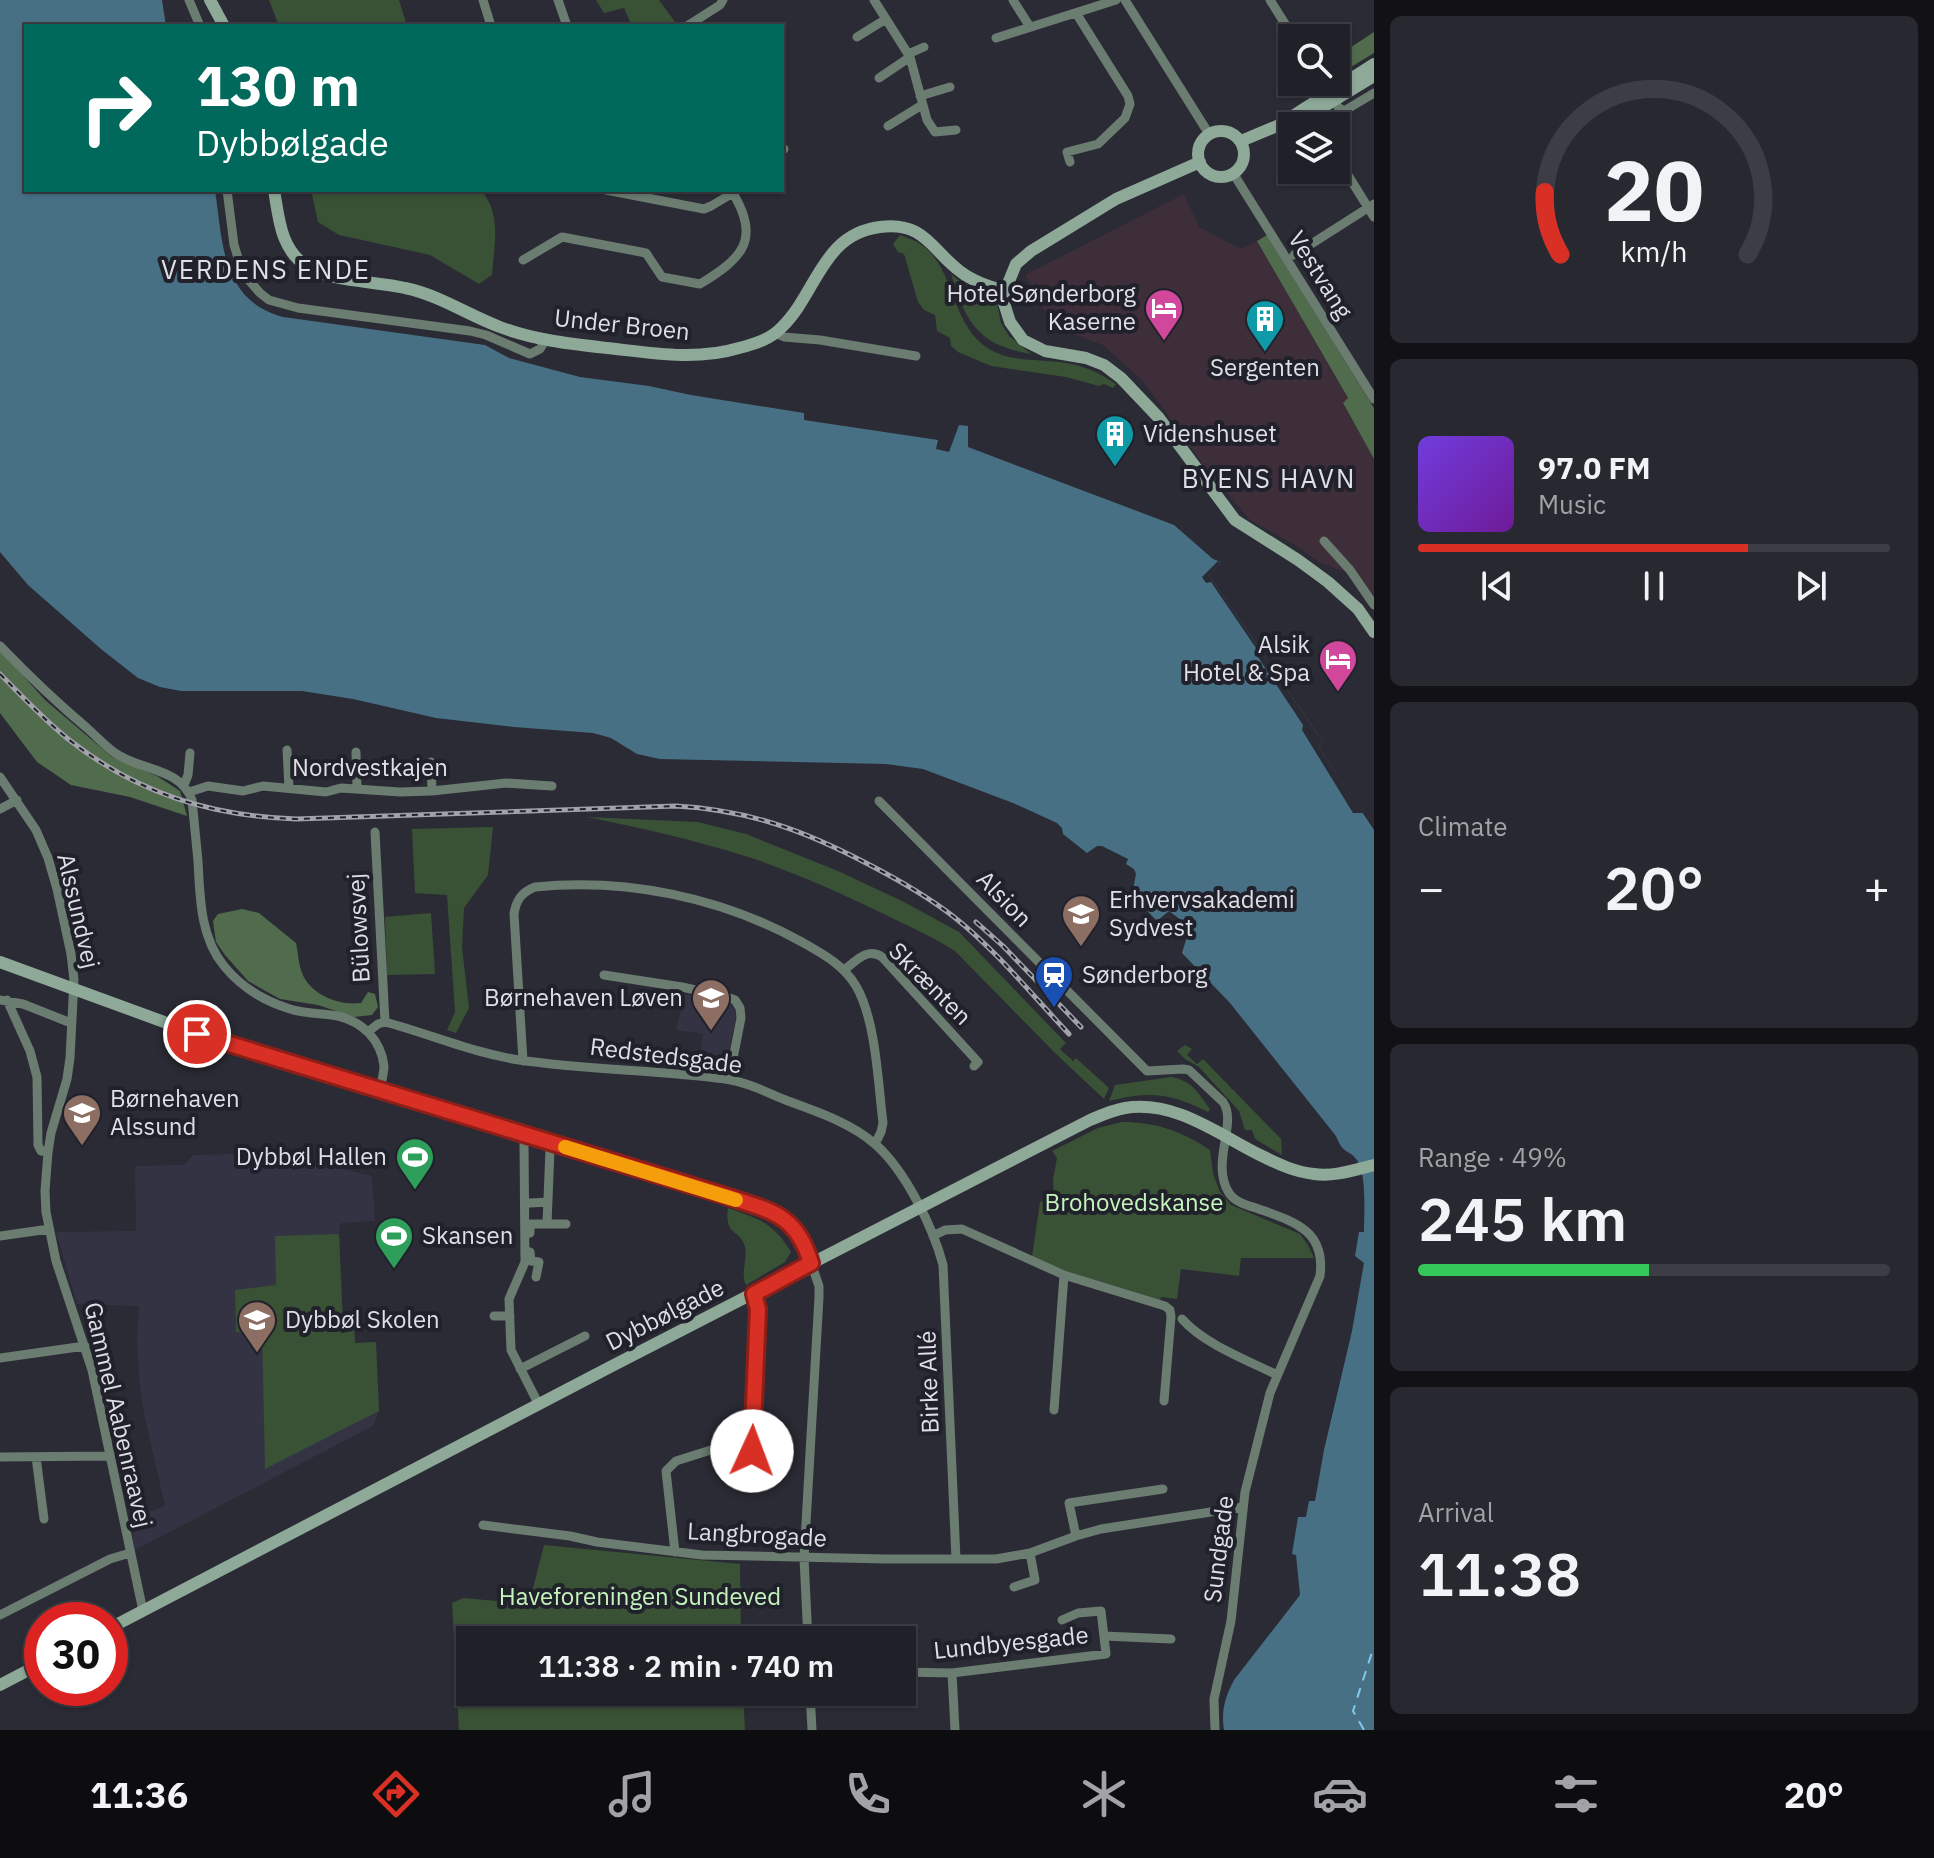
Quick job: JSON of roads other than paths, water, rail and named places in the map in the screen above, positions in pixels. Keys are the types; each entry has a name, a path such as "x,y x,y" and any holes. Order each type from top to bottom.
{"street":[{"path":"189,0 199,24"},
{"path":"210,0 223,24"},
{"path":"483,0 490,24"},
{"path":"558,0 566,24"},
{"path":"690,24 723,0"},
{"path":"874,0 909,56 927,120 935,132 956,130"},
{"path":"1013,0 1030,27"},
{"path":"996,38 1116,0"},
{"path":"1125,0 1209,134"},
{"path":"1270,0 1285,24"},
{"path":"1070,162 1067,152 1098,144 1125,118 1130,104 1076,13"},
{"path":"857,37 886,19"},
{"path":"879,78 924,47"},
{"path":"1350,79 1374,64"},
{"path":"1350,84 1374,76"},
{"path":"888,126 921,101 950,87"},
{"path":"1331,96 1344,111 1374,93"},
{"path":"1242,144 1278,126"},
{"path":"1223,130 1236,136 1242,144 1243,162 1227,176 1208,173 1200,162 1199,147 1209,134 1223,130"},
{"path":"1242,144 1278,131"},
{"path":"1200,162 1116,199 1031,251 1016,264 1005,291 1004,303 1010,322 1023,340 1045,351 1086,358 1104,365 1121,378 1159,418 1235,520 1328,582 1358,609 1374,632"},
{"name":"Vestvang","path":"1233,173 1374,399"},
{"path":"1350,176 1371,206 1374,217"},
{"path":"227,192 234,245 240,264 247,278 269,300 298,308 470,331 530,354 540,349 546,339"},
{"name":"Under Broen","path":"274,192 280,228 286,242 295,257 307,267 323,274 407,288 438,298 516,333 546,339 692,356 718,353 762,341 791,317 825,262 838,248 863,231 879,227 894,226 921,235 960,272 1005,291"},
{"path":"616,192 704,209 731,192"},
{"path":"523,260 562,237 646,253 662,277 700,284 723,271 741,253 747,234 746,219 733,192"},
{"path":"1294,255 1371,206"},
{"path":"775,333 784,337 916,356"},
{"path":"1324,541 1350,570 1374,605"},
{"path":"0,646 51,698 116,753 162,771 186,788 192,800 202,912 209,939 223,964 242,984 267,1001 293,1010 339,1017 369,1031 379,1047 384,1068 380,1090"},
{"path":"287,750 289,788"},
{"path":"356,752 357,788"},
{"path":"186,788 190,753"},
{"path":"431,762 432,791"},
{"name":"Alssundvej","path":"0,777 36,830 48,858 71,954 73,990"},
{"name":"Nordvestkajen","path":"186,788 208,786 243,791 263,786 326,792 341,788 400,792 506,783 552,786"},
{"path":"0,809 17,800"},
{"name":"Alsion","path":"879,801 1147,1071 1183,1069 1193,1072 1227,1107 1225,1136"},
{"name":"Bülowsvej","path":"375,832 385,1022"},
{"path":"523,1061 514,914 520,897 535,887 596,885 650,889 685,896 784,932 826,955 844,970 856,986 870,1022 883,1123 875,1144"},
{"name":"Skrænten","path":"844,970 869,953 882,957 978,1062 974,1066"},
{"path":"0,962 197,1034 726,1196 778,1215 788,1222 801,1237 819,1286 804,1558 807,1626"},
{"path":"604,975 682,987 735,1000 741,1018 729,1079"},
{"name":"Gammel Aabenraavej","path":"73,990 67,1079 48,1152 45,1191 49,1229 56,1261 85,1346 143,1611"},
{"path":"4,1000 71,1023"},
{"name":"Gammel Aabenraavej","path":"4,1000 30,1051 37,1077 38,1145 41,1151 48,1152"},
{"path":"369,1031 385,1022"},
{"name":"Redstedsgade","path":"385,1022 483,1053 523,1061 729,1079 854,1129 875,1144 895,1166 920,1207"},
{"name":"Dybbølgade","path":"128,1619 811,1263 1112,1111 1158,1108 1189,1118 1291,1169 1313,1174 1340,1173 1374,1165"},
{"path":"526,1135 525,1262 509,1299 511,1350 539,1405"},
{"name":"Sundgade","path":"1215,1730 1214,1699 1231,1621 1243,1507 1270,1393 1320,1276 1322,1262 1313,1238 1305,1229 1293,1221 1246,1205 1229,1193 1222,1172 1225,1136"},
{"path":"547,1224 552,1143"},
{"path":"530,1203 548,1202"},
{"name":"Birke Allé","path":"920,1207 943,1265 945,1281 956,1559"},
{"path":"536,1277 539,1262 531,1261 530,1224 566,1224"},
{"path":"0,1236 49,1229"},
{"path":"933,1236 945,1230 962,1229 1064,1275 1161,1304 1170,1310 1164,1401"},
{"path":"1054,1410 1064,1275"},
{"path":"752,1451 758,1309 754,1294"},
{"path":"494,1316 510,1316"},
{"path":"1182,1319 1206,1339 1277,1375"},
{"path":"520,1369 585,1336"},
{"path":"0,1358 85,1346"},
{"path":"675,1552 666,1471 670,1465 752,1437"},
{"path":"0,1457 109,1456"},
{"path":"36,1457 44,1519"},
{"path":"1076,1536 1069,1503 1163,1489"},
{"name":"Langbrogade","path":"483,1525 675,1552 726,1556 996,1559 1030,1553 1101,1529 1243,1507"},
{"path":"0,1615 110,1559 130,1553"},
{"path":"1014,1587 1035,1580 1030,1553"},
{"name":"Lundbyesgade","path":"916,1672 952,1673 1106,1654 1101,1611 1078,1613 1062,1620"},
{"name":"Lundbyesgade","path":"1104,1636 1171,1639"},
{"path":"0,1685 24,1672"},
{"path":"952,1673 955,1730"},
{"path":"811,1706 812,1730"}],"water":[{"path":"0,0 162,0 166,24 24,24 24,192 215,192 224,249 236,283 247,297 263,309 283,317 485,345 509,358 580,377 804,413 804,420 938,440 936,449 949,452 959,425 968,426 968,447 1174,525 1213,559 1221,562 1209,575 1323,742 1318,746 1374,830 1374,1730 1224,1730 1224,1704 1234,1680 1300,1595 1296,1555 1292,1554 1298,1517 1306,1517 1309,1501 1315,1501 1364,1263 1355,1256 1359,1232 1364,1232 1362,1175 1357,1160 1341,1146 1230,1003 1182,953 1190,927 1169,911 1157,921 1132,895 1136,874 1126,864 1128,859 1102,846 1087,853 1063,834 1057,823 923,769 886,764 660,759 637,754 611,738 593,733 436,718 302,691 181,691 160,687 138,678 101,649 28,585 0,552"}],"railway":[{"path":"0,674 62,734 123,776 178,799 235,813 296,819 676,806 727,812 774,824 866,863 944,909 1000,959 1069,1034"},
{"path":"976,922 1081,1027"}],"place":[{"name":"Hotel Sønderborg Kaserne","path":"1164,342"},
{"name":"Sergenten","path":"1265,353"},
{"name":"Videnshuset","path":"1115,468"},
{"name":"Alsik Hotel & Spa","path":"1338,693"},
{"name":"Erhvervsakademi Sydvest","path":"1081,948"},
{"name":"Sønderborg","path":"1054,1009"},
{"name":"Børnehaven Løven","path":"711,1032"},
{"name":"Børnehaven Alssund","path":"82,1147"},
{"name":"Dybbøl Hallen","path":"415,1191"},
{"name":"Skansen","path":"394,1270"},
{"name":"Dybbøl Skolen","path":"257,1354"}],"district":[{"name":"VERDENS ENDE","path":"266,270"},
{"name":"BYENS HAVN","path":"1269,479"}],"park label":[{"name":"Brohovedskanse","path":"1134,1203"},
{"name":"Haveforeningen Sundeved","path":"640,1597"}]}
